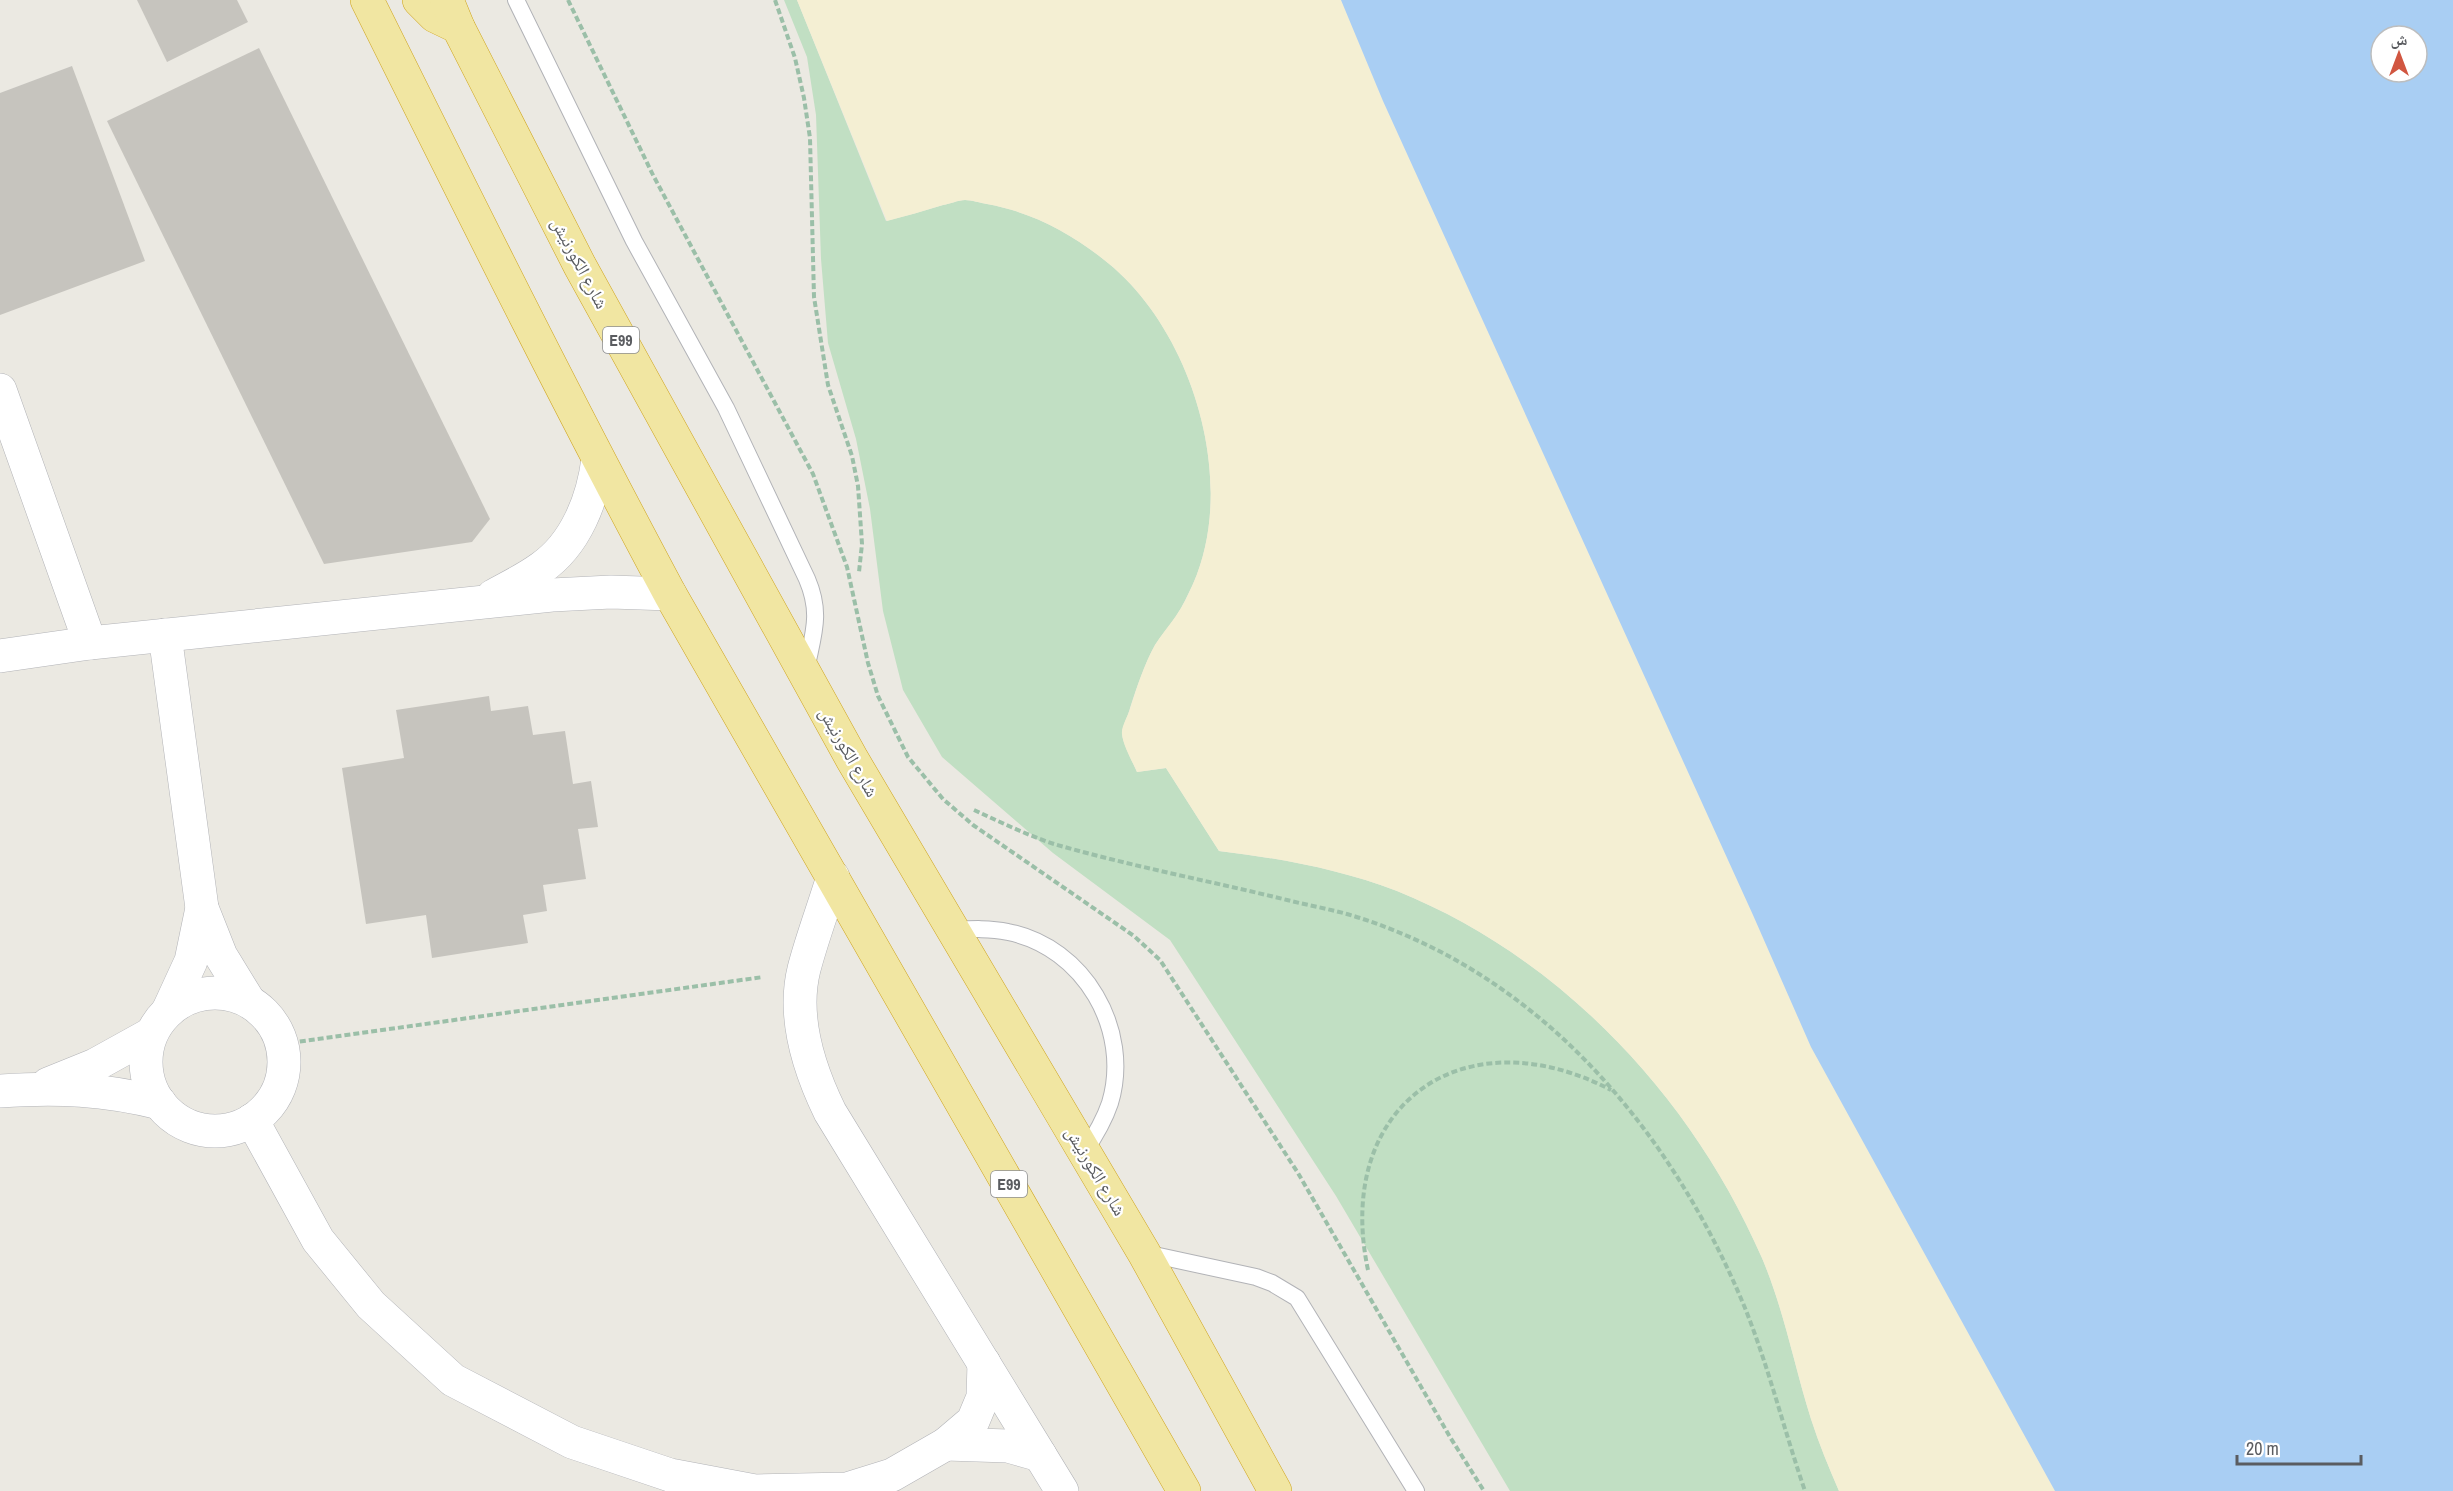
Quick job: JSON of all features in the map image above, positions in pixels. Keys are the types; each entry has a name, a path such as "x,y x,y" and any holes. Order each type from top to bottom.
{"highway":[{"name":"E99","path":"367,0 598,459 670,594 1184,1491"},
{"path":"419,0 435,16 452,13"},
{"name":"شارع الكورنيش","path":"452,13 580,266 805,674 1144,1253 1275,1491"}],"street":[{"path":"0,390 90,643"},
{"path":"481,603 543,567 558,553 571,536 590,500 598,459"},
{"path":"0,656 90,643 582,592 670,594"},
{"path":"165,635 202,908 221,956 248,1000 270,1019 282,1044 284,1066 279,1088 268,1106 252,1120 233,1128 213,1131 193,1127 174,1117 159,1104 148,1082 146,1058 159,1022 191,961 202,908"},
{"path":"833,877 804,971 801,1007 805,1043 814,1079 830,1112 1062,1491"},
{"path":"35,1088 95,1065 159,1022 185,999 206,993 228,994 248,1000"},
{"path":"0,1091 35,1088 98,1090 129,1095 159,1104"},
{"path":"252,1120 318,1240 371,1305 453,1380 572,1442 670,1475 755,1491 847,1489 892,1475 946,1444 973,1422 983,1397 984,1363"},
{"path":"946,1444 1008,1446 1040,1455"}],"lane":[{"path":"516,0 634,241 726,408 807,579 814,597 817,615 805,674"},
{"path":"953,930 981,928 1036,941 1059,954 1080,973 1097,996 1108,1021 1114,1048 1115,1075 1110,1103 1100,1128 1084,1152"},
{"path":"1144,1253 1256,1276 1296,1298 1416,1491"}],"path":[{"path":"568,0 653,175 813,474 847,567 868,663 878,696 908,757 943,799 973,825 1134,936 1149,948 1165,966 1298,1173 1450,1437 1484,1491"},
{"path":"776,0 795,58 810,138 813,297 828,385 852,456 858,486 862,544 859,572"},
{"path":"974,810 1053,843 1360,918 1417,941 1472,970 1511,996 1584,1057 1664,1155 1696,1209 1745,1308 1805,1491"},
{"path":"282,1044 804,971"},
{"path":"1368,1270 1363,1239 1362,1204 1372,1156 1381,1134 1395,1113 1413,1095 1452,1071 1474,1065 1507,1062 1539,1064 1566,1071 1590,1079 1614,1091"}],"green space":[{"path":"784,0 797,0 886,221 965,200 1004,208 1051,226 1095,252 1138,292 1163,328 1184,368 1199,411 1208,456 1211,501 1206,544 1193,584 1185,600 1147,660 1123,728 1124,743 1137,772 1166,768 1219,851 1286,861 1353,876 1397,891 1457,919 1513,954 1566,994 1615,1039 1659,1089 1699,1142 1733,1199 1770,1278 1811,1419 1839,1491 1510,1491 1336,1196 1170,940 1053,853 942,757 903,690 883,611 870,509 856,439 828,343 821,259 816,115 807,57"}],"sand":[{"path":"797,0 1341,0 1383,101 1811,1047 2055,1491 1839,1491 1811,1419 1770,1278 1733,1199 1698,1142 1659,1089 1615,1039 1566,994 1513,954 1457,919 1397,891 1353,876 1286,861 1219,851 1166,768 1137,772 1124,744 1123,728 1147,660 1185,600 1193,584 1206,544 1211,501 1208,456 1199,411 1184,368 1163,328 1138,292 1095,252 1051,226 1004,208 965,200 887,221"}],"water":[{"path":"1341,0 2453,0 2453,1491 2055,1491 1811,1047 1383,101"}],"building":[{"path":"137,0 237,0 248,22 167,62"},
{"path":"259,48 490,519 472,542 324,564 107,121"},
{"path":"72,66 145,261 0,315 0,93"},
{"path":"489,696 491,711 528,706 533,735 565,731 573,784 591,781 598,827 578,829 586,879 543,885 547,911 523,915 528,943 432,958 426,915 366,924 342,768 404,758 396,710"}]}
